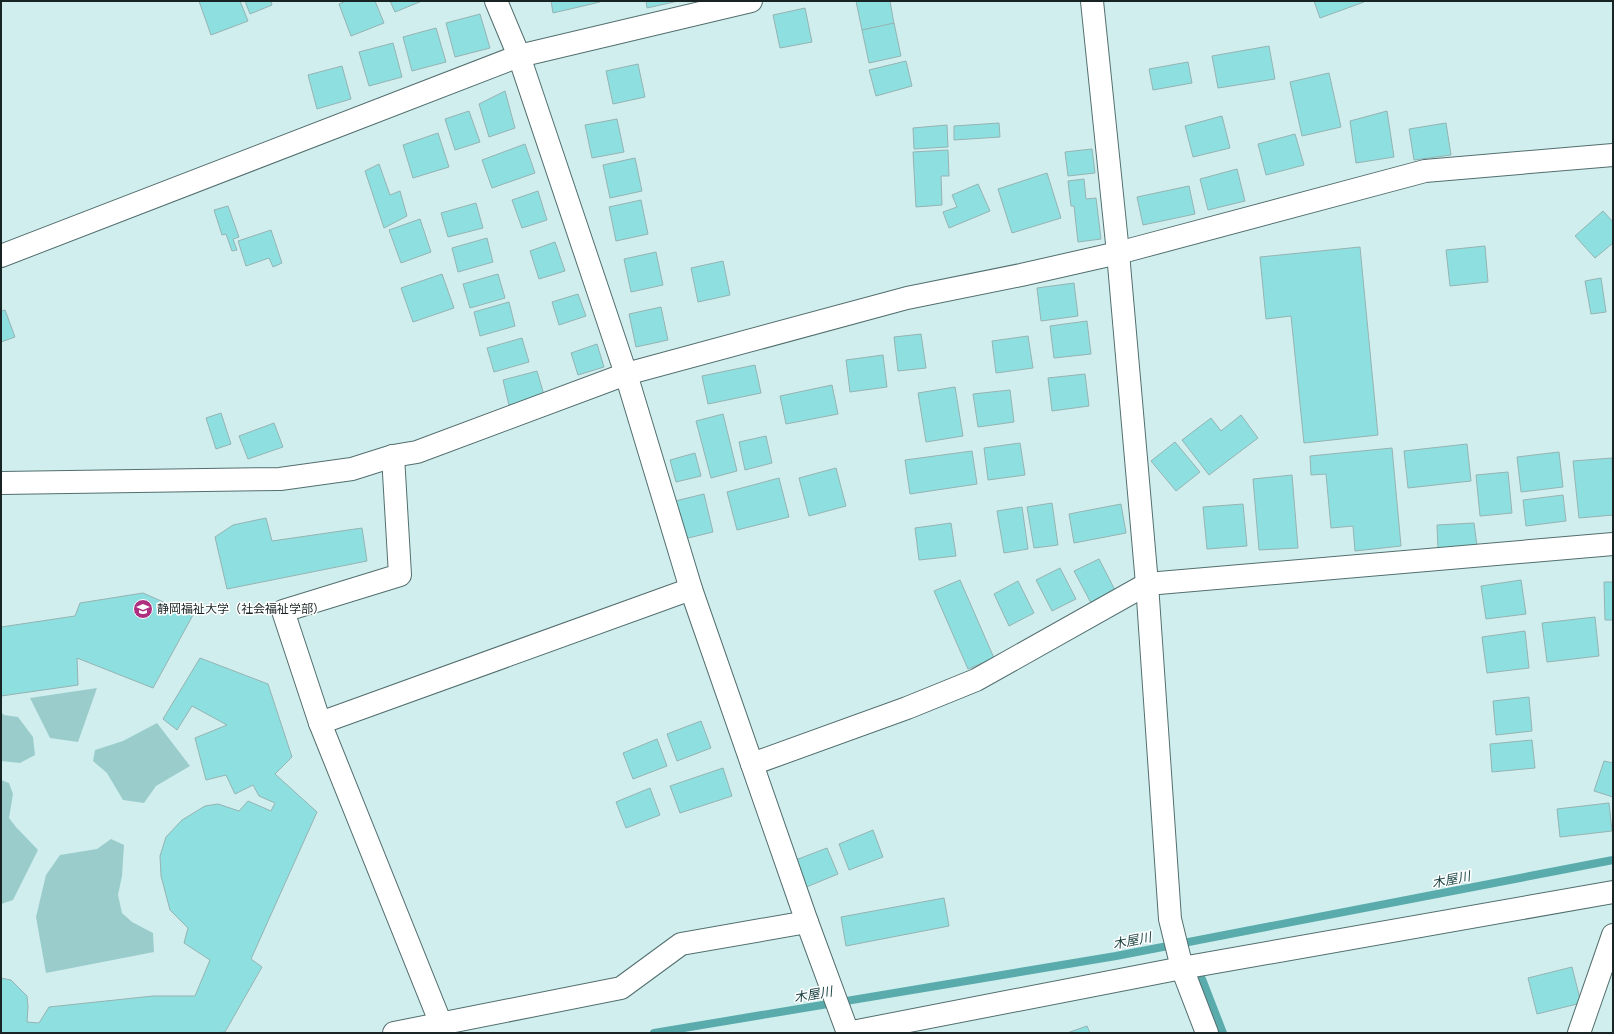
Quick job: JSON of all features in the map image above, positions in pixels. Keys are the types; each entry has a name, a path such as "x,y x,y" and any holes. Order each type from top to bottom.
{"street":[{"path":"496,1 519,56 626,374 691,589 825,973 848,1033 1182,968 1613,892"},
{"path":"1,256 519,56 751,1"},
{"path":"1092,1 1118,253 1147,584 1170,919 1182,968 1207,1033"},
{"path":"1,484 280,479 352,469 393,456 417,452 626,374 907,298 1021,275 1118,253 1426,171 1613,155"},
{"path":"393,456 400,575 283,611 320,723 441,1024"},
{"path":"752,764 907,708 976,680 1147,584 1613,544"},
{"path":"320,723 691,589"},
{"path":"394,1033 621,988 681,944 807,922"},
{"path":"1578,1033 1613,935"}],"shaded area":[{"path":"97,688 78,742 50,738 30,698"},
{"path":"1,712 4,715 18,717 33,737 35,755 20,763 1,761"},
{"path":"157,723 190,766 156,786 144,803 123,800 107,773 93,761 95,750 123,741"},
{"path":"1,780 9,783 13,794 9,818 38,850 13,900 1,904"},
{"path":"111,839 124,845 122,876 118,895 122,913 132,922 153,933 154,952 46,973 36,917 46,875 60,855 97,849"}],"building":[{"path":"199,1 240,1 248,21 211,35"},
{"path":"245,1 271,1 272,5 250,14"},
{"path":"346,1 375,1 384,23 351,36 339,4"},
{"path":"390,1 422,1 395,12"},
{"path":"551,1 599,1 600,2 553,13"},
{"path":"646,1 678,1 647,8"},
{"path":"856,1 890,1 894,24 862,30"},
{"path":"1314,1 1364,1 1364,2 1320,18"},
{"path":"805,8 812,42 780,48 773,15"},
{"path":"480,14 490,48 455,57 446,23"},
{"path":"894,23 901,56 869,63 862,30"},
{"path":"436,28 446,62 412,71 403,37"},
{"path":"393,43 402,77 369,86 359,52"},
{"path":"1269,46 1275,79 1218,88 1212,56"},
{"path":"906,61 912,86 876,96 869,70"},
{"path":"1188,62 1192,83 1153,90 1149,69"},
{"path":"638,64 645,97 613,104 606,71"},
{"path":"342,66 351,99 317,109 308,75"},
{"path":"1329,73 1341,127 1302,136 1290,82"},
{"path":"505,91 515,128 489,137 479,104"},
{"path":"469,111 480,142 455,150 445,119"},
{"path":"1387,111 1394,157 1356,163 1350,121"},
{"path":"1222,116 1230,148 1193,157 1185,126"},
{"path":"617,119 624,152 592,158 585,125"},
{"path":"999,123 1000,137 954,140 954,126"},
{"path":"1446,123 1451,155 1414,160 1409,129"},
{"path":"947,125 948,147 914,149 913,128"},
{"path":"438,133 449,167 413,178 403,145"},
{"path":"1295,134 1304,165 1266,175 1258,144"},
{"path":"525,144 535,173 492,188 482,160"},
{"path":"1092,149 1095,173 1068,176 1065,152"},
{"path":"948,150 949,176 941,176 942,205 916,207 913,152"},
{"path":"635,158 642,191 610,198 603,165"},
{"path":"379,164 390,195 400,191 407,216 384,228 365,171"},
{"path":"1237,169 1245,201 1208,210 1200,179"},
{"path":"1047,173 1061,218 1012,233 998,189"},
{"path":"1084,179 1086,199 1096,198 1101,239 1078,242 1074,206 1071,206 1068,181"},
{"path":"978,184 990,211 949,228 943,212 957,207 952,195"},
{"path":"1189,186 1195,214 1143,225 1137,197"},
{"path":"538,191 547,220 522,228 512,200"},
{"path":"641,200 648,234 616,241 609,207"},
{"path":"476,203 483,228 448,237 441,213"},
{"path":"228,206 239,237 233,239 237,250 232,251 226,234 222,235 214,210"},
{"path":"1603,211 1613,222 1613,243 1595,258 1575,236"},
{"path":"420,219 431,252 401,263 389,230"},
{"path":"271,230 282,263 273,267 269,258 246,266 238,241"},
{"path":"487,238 493,262 458,272 452,248"},
{"path":"555,242 565,271 539,279 530,251"},
{"path":"1485,246 1488,282 1450,286 1446,250"},
{"path":"1360,247 1378,435 1304,443 1291,316 1266,319 1260,257"},
{"path":"656,252 663,285 631,292 624,259"},
{"path":"723,261 730,295 698,302 691,268"},
{"path":"442,274 454,308 413,322 401,288"},
{"path":"498,274 505,298 470,308 463,284"},
{"path":"1601,278 1606,312 1591,314 1585,281"},
{"path":"1074,283 1078,316 1041,321 1037,288"},
{"path":"578,294 586,316 559,325 552,302"},
{"path":"509,302 515,326 480,336 474,312"},
{"path":"661,307 668,340 636,347 629,314"},
{"path":"5,310 15,337 1,342 1,311"},
{"path":"1087,321 1091,354 1054,358 1050,326"},
{"path":"921,334 926,368 898,371 894,337"},
{"path":"1028,336 1033,368 996,373 992,341"},
{"path":"522,338 529,362 494,372 487,348"},
{"path":"597,344 604,367 578,375 571,353"},
{"path":"883,355 887,387 850,392 846,360"},
{"path":"755,365 761,393 708,404 702,376"},
{"path":"537,371 544,395 509,405 503,380"},
{"path":"1085,374 1089,406 1052,411 1048,378"},
{"path":"832,385 838,414 786,424 780,396"},
{"path":"955,387 963,436 926,442 918,393"},
{"path":"1010,390 1014,422 978,427 973,394"},
{"path":"221,413 231,444 216,449 206,418"},
{"path":"723,414 737,471 711,478 696,421"},
{"path":"1241,415 1258,438 1209,475 1182,440 1211,418 1221,431"},
{"path":"274,423 283,447 248,459 239,436"},
{"path":"766,436 772,463 745,470 739,442"},
{"path":"1175,442 1200,472 1176,491 1151,461"},
{"path":"1020,443 1025,475 988,480 984,448"},
{"path":"1467,444 1471,481 1408,488 1404,451"},
{"path":"1392,448 1401,546 1355,551 1353,526 1331,528 1326,474 1311,475 1310,456"},
{"path":"972,451 977,484 910,494 905,460"},
{"path":"1559,452 1563,487 1521,492 1517,457"},
{"path":"695,453 701,476 676,482 670,460"},
{"path":"1612,458 1613,515 1579,518 1573,461"},
{"path":"836,468 846,506 809,516 799,478"},
{"path":"1508,472 1512,513 1480,516 1476,475"},
{"path":"1292,475 1298,548 1259,550 1253,479"},
{"path":"779,478 789,517 737,530 727,492"},
{"path":"704,494 713,532 684,539 675,501"},
{"path":"1563,495 1566,521 1526,526 1523,500"},
{"path":"1052,503 1058,545 1034,548 1027,507"},
{"path":"1121,504 1126,533 1074,543 1069,514"},
{"path":"1243,504 1247,546 1207,549 1203,507"},
{"path":"1022,507 1028,549 1004,553 997,511"},
{"path":"266,518 272,541 362,528 367,561 227,589 215,537 233,525"},
{"path":"951,523 956,556 919,560 915,528"},
{"path":"1474,523 1477,546 1438,548 1437,525"},
{"path":"1099,559 1115,590 1091,603 1074,571"},
{"path":"1060,568 1076,599 1052,611 1036,580"},
{"path":"960,580 994,658 968,669 934,591"},
{"path":"1521,580 1526,614 1486,619 1481,586"},
{"path":"1018,581 1034,613 1009,626 994,594"},
{"path":"1604,582 1613,582 1613,620 1605,620"},
{"path":"143,593 193,615 153,688 77,658 78,685 1,696 1,627 75,616 80,603"},
{"path":"1595,617 1599,656 1547,662 1542,623"},
{"path":"1525,631 1529,668 1487,673 1482,637"},
{"path":"200,658 268,684 292,757 275,774 317,812 251,959 262,967 225,1032 1,1033 1,978 11,980 27,996 27,1022 39,1023 49,1007 153,996 195,996 210,960 184,943 188,928 170,910 161,876 160,856 166,837 182,820 205,806 218,804 239,811 248,801 271,811 275,803 259,796 253,785 235,794 226,775 206,780 195,738 227,725 192,706 177,730 163,719"},
{"path":"1529,697 1532,731 1496,735 1493,701"},
{"path":"701,721 711,748 677,761 667,734"},
{"path":"657,739 667,766 633,779 623,753"},
{"path":"1532,740 1535,768 1492,772 1490,744"},
{"path":"1604,761 1613,763 1613,797 1594,791"},
{"path":"723,768 732,796 680,813 670,786"},
{"path":"650,788 660,815 626,828 616,802"},
{"path":"1609,803 1612,831 1560,837 1557,809"},
{"path":"873,830 883,857 849,870 839,844"},
{"path":"827,848 838,874 804,888 793,861"},
{"path":"944,898 949,926 846,946 841,917"},
{"path":"1572,967 1581,1003 1537,1014 1528,978"},
{"path":"1087,1026 1090,1033 1067,1033"}],"waterway":[{"name":"木屋川","path":"654,1033 1116,956 1613,860"},
{"path":"1202,979 1223,1033"}],"place":[{"name":"静岡福祉大学（社会福祉学部）","path":"143,609"}]}
